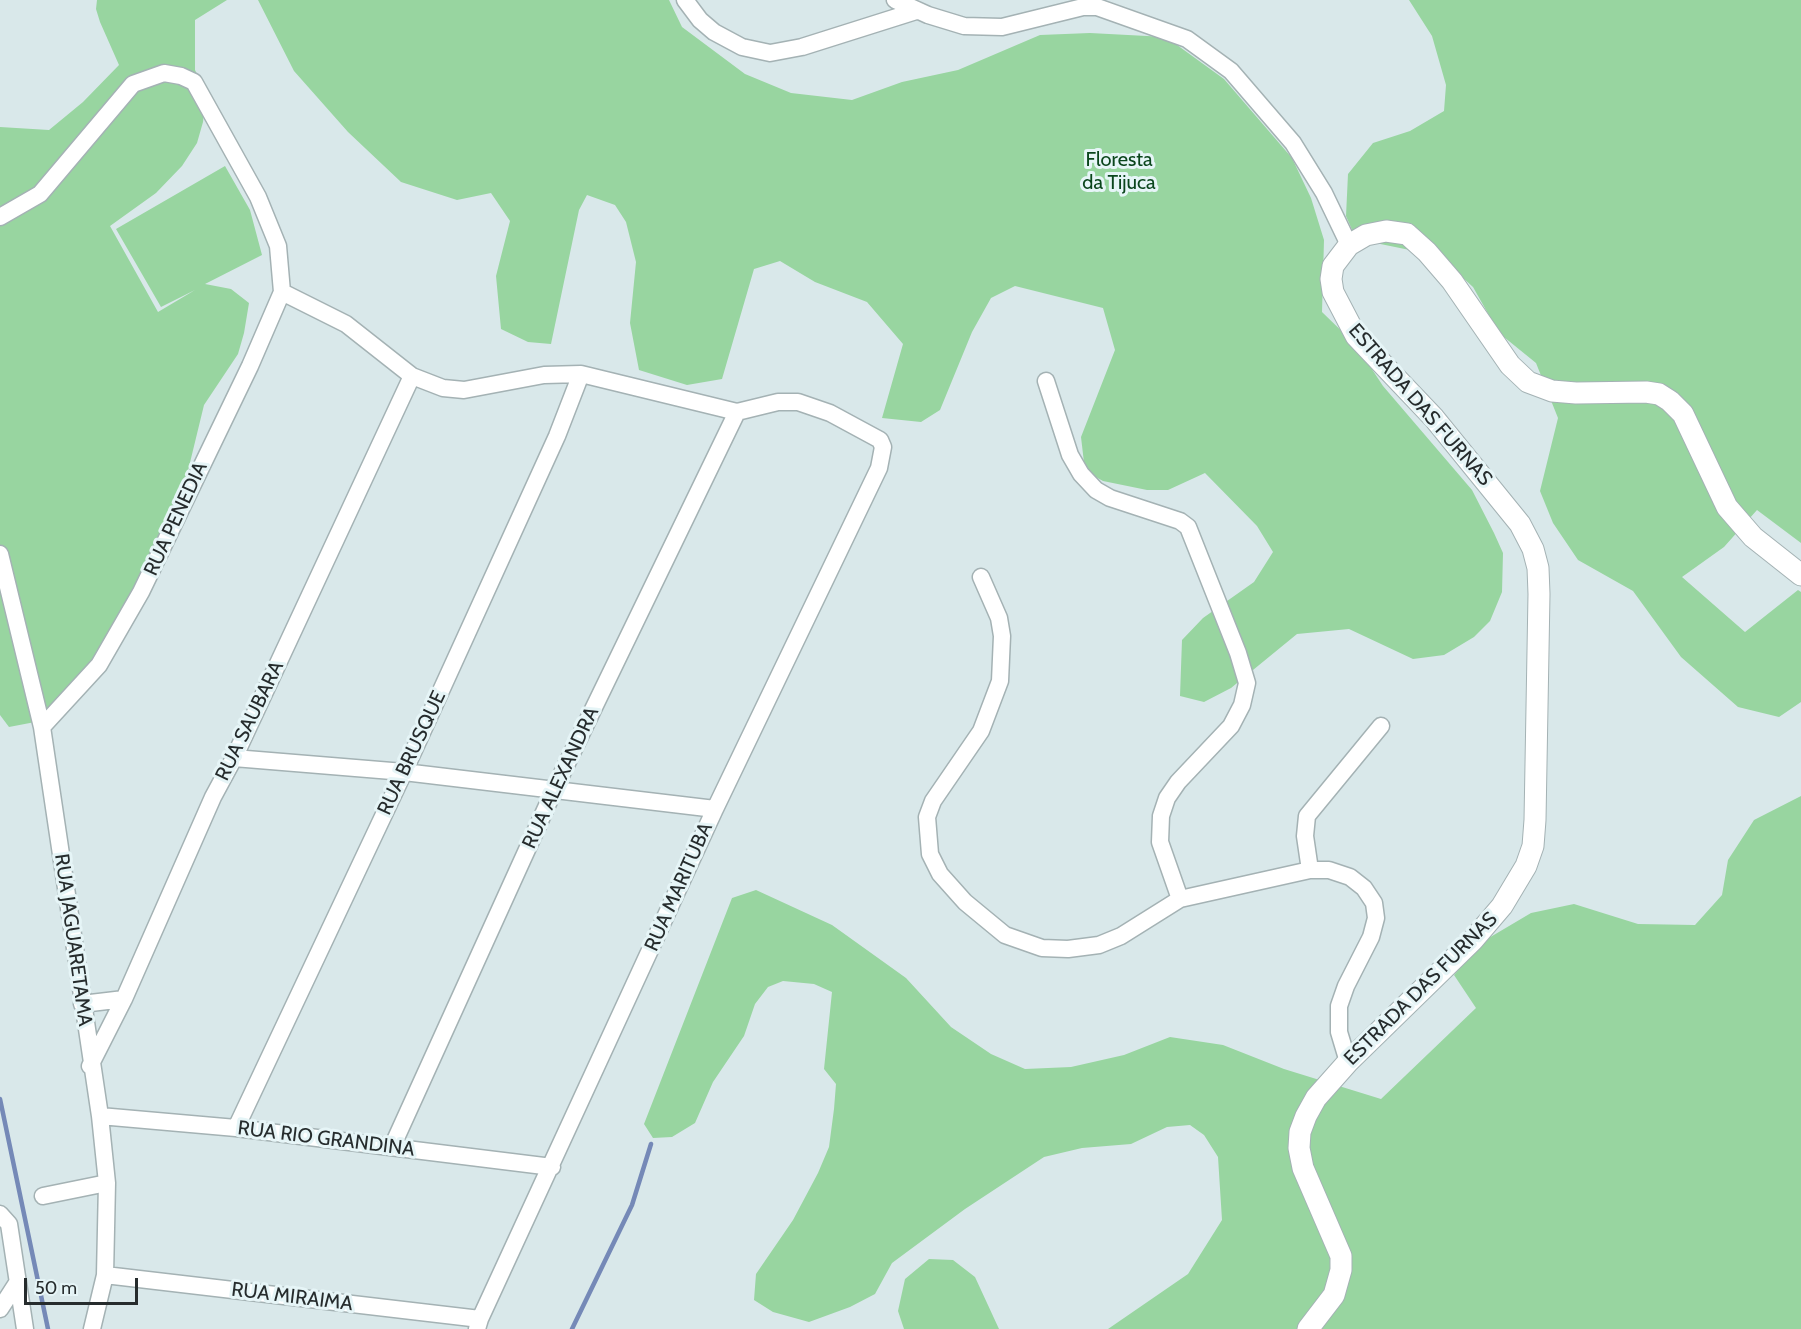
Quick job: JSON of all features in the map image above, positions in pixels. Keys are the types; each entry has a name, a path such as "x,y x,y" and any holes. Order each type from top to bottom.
{"main road":[{"path":"1349,244 1366,235 1386,231 1407,234 1427,252 1452,281 1510,364 1528,382 1552,391 1646,392 1659,394 1670,401 1683,414 1727,507 1753,537 1801,575"},
{"name":"ESTRADA DAS FURNAS","path":"1308,1329 1334,1295 1341,1270 1341,1256 1303,1168 1299,1148 1300,1132 1316,1098 1348,1062 1473,940 1503,906 1527,866 1533,846 1536,820 1539,594 1538,568 1533,549 1520,524 1434,418 1356,336 1339,309 1330,279 1333,266 1349,244"}],"street":[{"path":"686,0 700,20 714,32 742,47 770,52 802,48 916,11"},
{"path":"895,0 916,11 964,26 1002,27 1083,7 1097,7 1187,39 1231,71 1293,142 1324,193 1349,244"},
{"path":"0,217 40,194 133,84 164,73 181,76 194,82 258,197 278,246 282,292 346,324 412,376 443,388 464,390 544,375 581,374 737,412"},
{"name":"RUA PENEDIA","path":"42,727 99,665 141,592 250,366 282,292"},
{"name":"RUA BRUSQUE","path":"236,1128 404,772 557,436 581,374"},
{"name":"RUA SAUBARA","path":"90,1066 124,999 213,797 234,758 412,376"},
{"path":"1046,381 1070,455 1081,474 1096,490 1110,498 1180,521 1188,527 1238,652 1247,683 1242,705 1231,726 1178,782 1167,798 1161,816 1160,842 1180,899"},
{"name":"RUA MARITUBA","path":"478,1324 715,809 879,468 883,447 880,440 830,413 798,402 778,402 737,412"},
{"name":"RUA ALEXANDRA","path":"392,1147 555,788 737,412"},
{"name":"RUA JAGUARETAMA","path":"0,554 42,727 90,1066 100,1116 107,1183 105,1275 92,1329"},
{"path":"981,577 999,618 1002,636 1000,681 981,731 933,801 927,817 930,854 940,874 965,902 1005,935 1042,948 1068,949 1100,945 1121,936 1180,899 1310,870 1329,870 1350,877 1364,888 1374,903 1376,918 1371,937 1346,986 1339,1006 1339,1032 1348,1062"},
{"path":"1310,870 1305,836 1307,816 1381,726"},
{"path":"234,758 404,772 555,788 715,809"},
{"path":"82,1004 124,999"},
{"name":"RUA RIO GRANDINA","path":"100,1116 236,1128 552,1167"},
{"path":"43,1196 107,1183"},
{"path":"0,1214 9,1224 25,1329"},
{"name":"RUA MIRAIMA","path":"105,1275 478,1324"},
{"path":"0,1309 17,1283"}],"green space":[{"path":"97,0 227,0 195,20 195,70 206,92 203,122 197,143 182,166 156,193 110,226 158,312 195,290 161,307 116,229 225,166 250,210 262,255 205,284 231,289 249,303 244,333 238,354 204,405 186,479 157,539 131,611 56,718 9,727 0,715 0,127 49,130 83,102 119,65 100,22 96,9"},
{"name":"Floresta da Tijuca","path":"258,0 669,0 682,27 745,74 791,93 852,100 902,82 958,70 1040,35 1090,33 1166,37 1224,79 1292,158 1311,198 1324,240 1322,312 1356,345 1383,386 1472,490 1503,553 1502,592 1490,621 1474,637 1444,655 1413,659 1349,629 1297,634 1231,688 1204,702 1180,696 1182,640 1203,618 1254,582 1273,552 1257,526 1205,473 1168,490 1147,490 1103,481 1085,471 1081,437 1115,350 1103,308 1015,286 991,298 972,332 940,410 921,422 882,418 903,344 867,302 815,282 780,261 754,269 722,379 687,385 639,370 630,323 636,262 626,222 615,205 587,195 579,210 551,344 528,342 501,329 496,276 510,221 491,193 457,200 401,182 348,132 294,71"},
{"path":"1409,0 1801,0 1801,543 1757,510 1724,547 1682,577 1745,632 1798,590 1801,592 1801,702 1779,717 1738,707 1681,657 1633,591 1578,560 1553,523 1540,491 1558,418 1536,363 1499,333 1473,287 1439,256 1356,239 1346,216 1348,174 1373,143 1410,131 1444,111 1446,85 1432,36"},
{"path":"1801,796 1801,1329 1108,1329 1188,1274 1222,1220 1218,1157 1204,1135 1190,1125 1167,1127 1131,1144 1082,1148 1044,1157 965,1209 892,1263 875,1294 850,1307 809,1322 773,1312 754,1300 756,1274 793,1220 818,1173 829,1147 834,1109 836,1084 824,1069 832,992 814,984 783,981 768,987 755,1004 744,1036 713,1082 695,1123 672,1137 653,1138 644,1124 732,898 756,890 832,925 906,978 951,1027 991,1054 1025,1069 1071,1067 1124,1055 1170,1037 1223,1045 1284,1069 1381,1099 1476,1008 1454,975 1482,942 1531,913 1574,904 1638,924 1695,925 1722,895 1728,860 1754,820"},
{"path":"929,1259 953,1260 975,1277 999,1329 904,1329 898,1311 905,1279"}],"waterway":[{"path":"0,1099 48,1329"},
{"path":"572,1329 632,1205 651,1144"}]}
